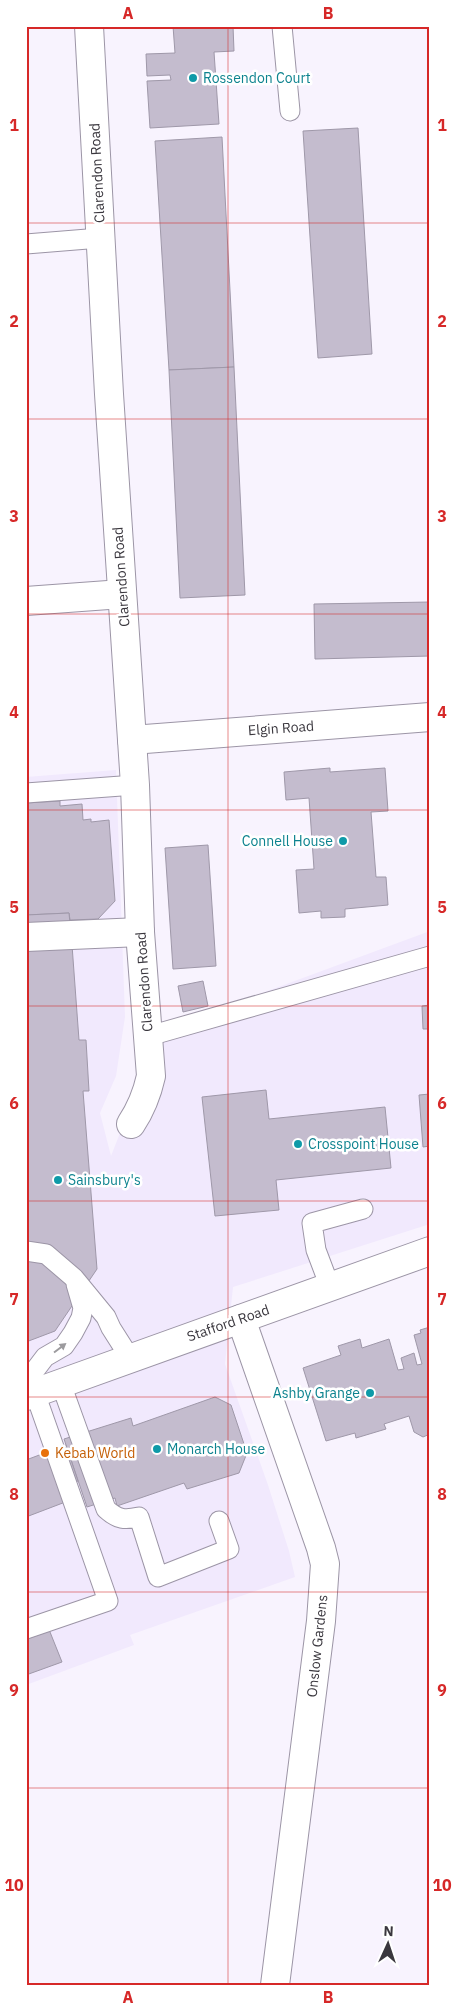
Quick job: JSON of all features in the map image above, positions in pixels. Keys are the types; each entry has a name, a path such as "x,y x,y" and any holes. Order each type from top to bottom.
{"street":[{"name":"Clarendon Road","path":"89,26 100,238 135,785 140,932 151,1076 141,1109 131,1124"},
{"path":"26,601 122,594"},
{"name":"Elgin Road","path":"132,740 430,718"},
{"path":"26,937 140,932"},
{"name":"Stafford Road","path":"29,1391 61,1384 430,1252"},
{"name":"Onslow Gardens","path":"241,1319 325,1564 317,1654 275,1985"}],"lane":[{"path":"282,26 290,111"},
{"path":"26,244 100,238"},
{"path":"26,793 135,785"},
{"path":"149,1036 430,956"},
{"path":"330,1287 316,1250 312,1223 363,1209"},
{"path":"26,1251 46,1254 74,1278 106,1317 130,1358"},
{"path":"26,1629 108,1600 29,1391 45,1357 64,1346 81,1318 83,1308 74,1278"},
{"path":"61,1384 106,1510 114,1517 125,1520 139,1517 158,1577 230,1549 219,1521"}],"shaded area":[{"path":"116,770 125,1017 116,1076 100,1113 111,1156 120,1133 149,1086 154,1033 430,931 430,1224 233,1287 225,1364 268,1485 289,1551 295,1577 130,1635 134,1645 26,1685 26,777"}],"building":[{"name":"Rossendon Court","path":"173,26 233,26 234,51 214,52 219,124 150,128 147,81 171,80 170,75 147,76 146,54 175,53"},
{"path":"358,128 372,354 318,358 303,131"},
{"path":"222,137 234,367 169,370 155,141"},
{"path":"234,367 245,595 180,598 169,370"},
{"path":"430,602 430,656 315,659 314,604"},
{"name":"Connell House","path":"330,768 330,772 385,768 388,811 371,812 376,877 386,877 388,905 345,909 345,917 321,918 321,911 299,913 296,870 314,869 309,798 286,800 284,772"},
{"path":"60,801 60,806 82,804 83,820 91,819 91,822 109,820 115,901 98,919 70,920 69,913 26,915 26,803"},
{"path":"208,845 216,966 173,969 165,848"},
{"path":"69,913 72,945 26,948 26,915"},
{"name":"Sainsbury's","path":"72,945 79,1040 86,1040 89,1091 83,1091 97,1269 55,1331 26,1342 26,948"},
{"path":"203,981 208,1006 183,1012 178,986"},
{"path":"430,1005 430,1061 428,1029 423,1029 422,1006"},
{"name":"Crosspoint House","path":"266,1090 269,1119 385,1107 391,1168 276,1180 279,1210 215,1216 202,1097"},
{"path":"430,1094 430,1146 423,1147 419,1095"},
{"name":"Ashby Grange","path":"430,1327 430,1434 423,1437 414,1432 409,1416 384,1424 386,1429 356,1438 355,1433 326,1441 303,1368 341,1355 338,1346 360,1339 362,1348 389,1339 398,1370 404,1369 401,1358 414,1353 417,1365 422,1364 414,1335 421,1333 420,1330"},
{"name":"Monarch House","path":"215,1397 231,1405 247,1453 239,1473 187,1489 184,1483 117,1506 115,1498 87,1507 64,1439 131,1418 133,1426"},
{"path":"66,1445 78,1481 63,1487 68,1501 26,1517 26,1460"},
{"path":"48,1627 62,1662 26,1675 26,1635"}],"place":[{"name":"Rossendon Court","path":"193,78"},
{"name":"Connell House","path":"343,841"},
{"name":"Crosspoint House","path":"298,1144"},
{"name":"Sainsbury's","path":"58,1180"},
{"name":"Ashby Grange","path":"370,1393"},
{"name":"Monarch House","path":"157,1449"},
{"name":"Kebab World","path":"45,1453"}]}
